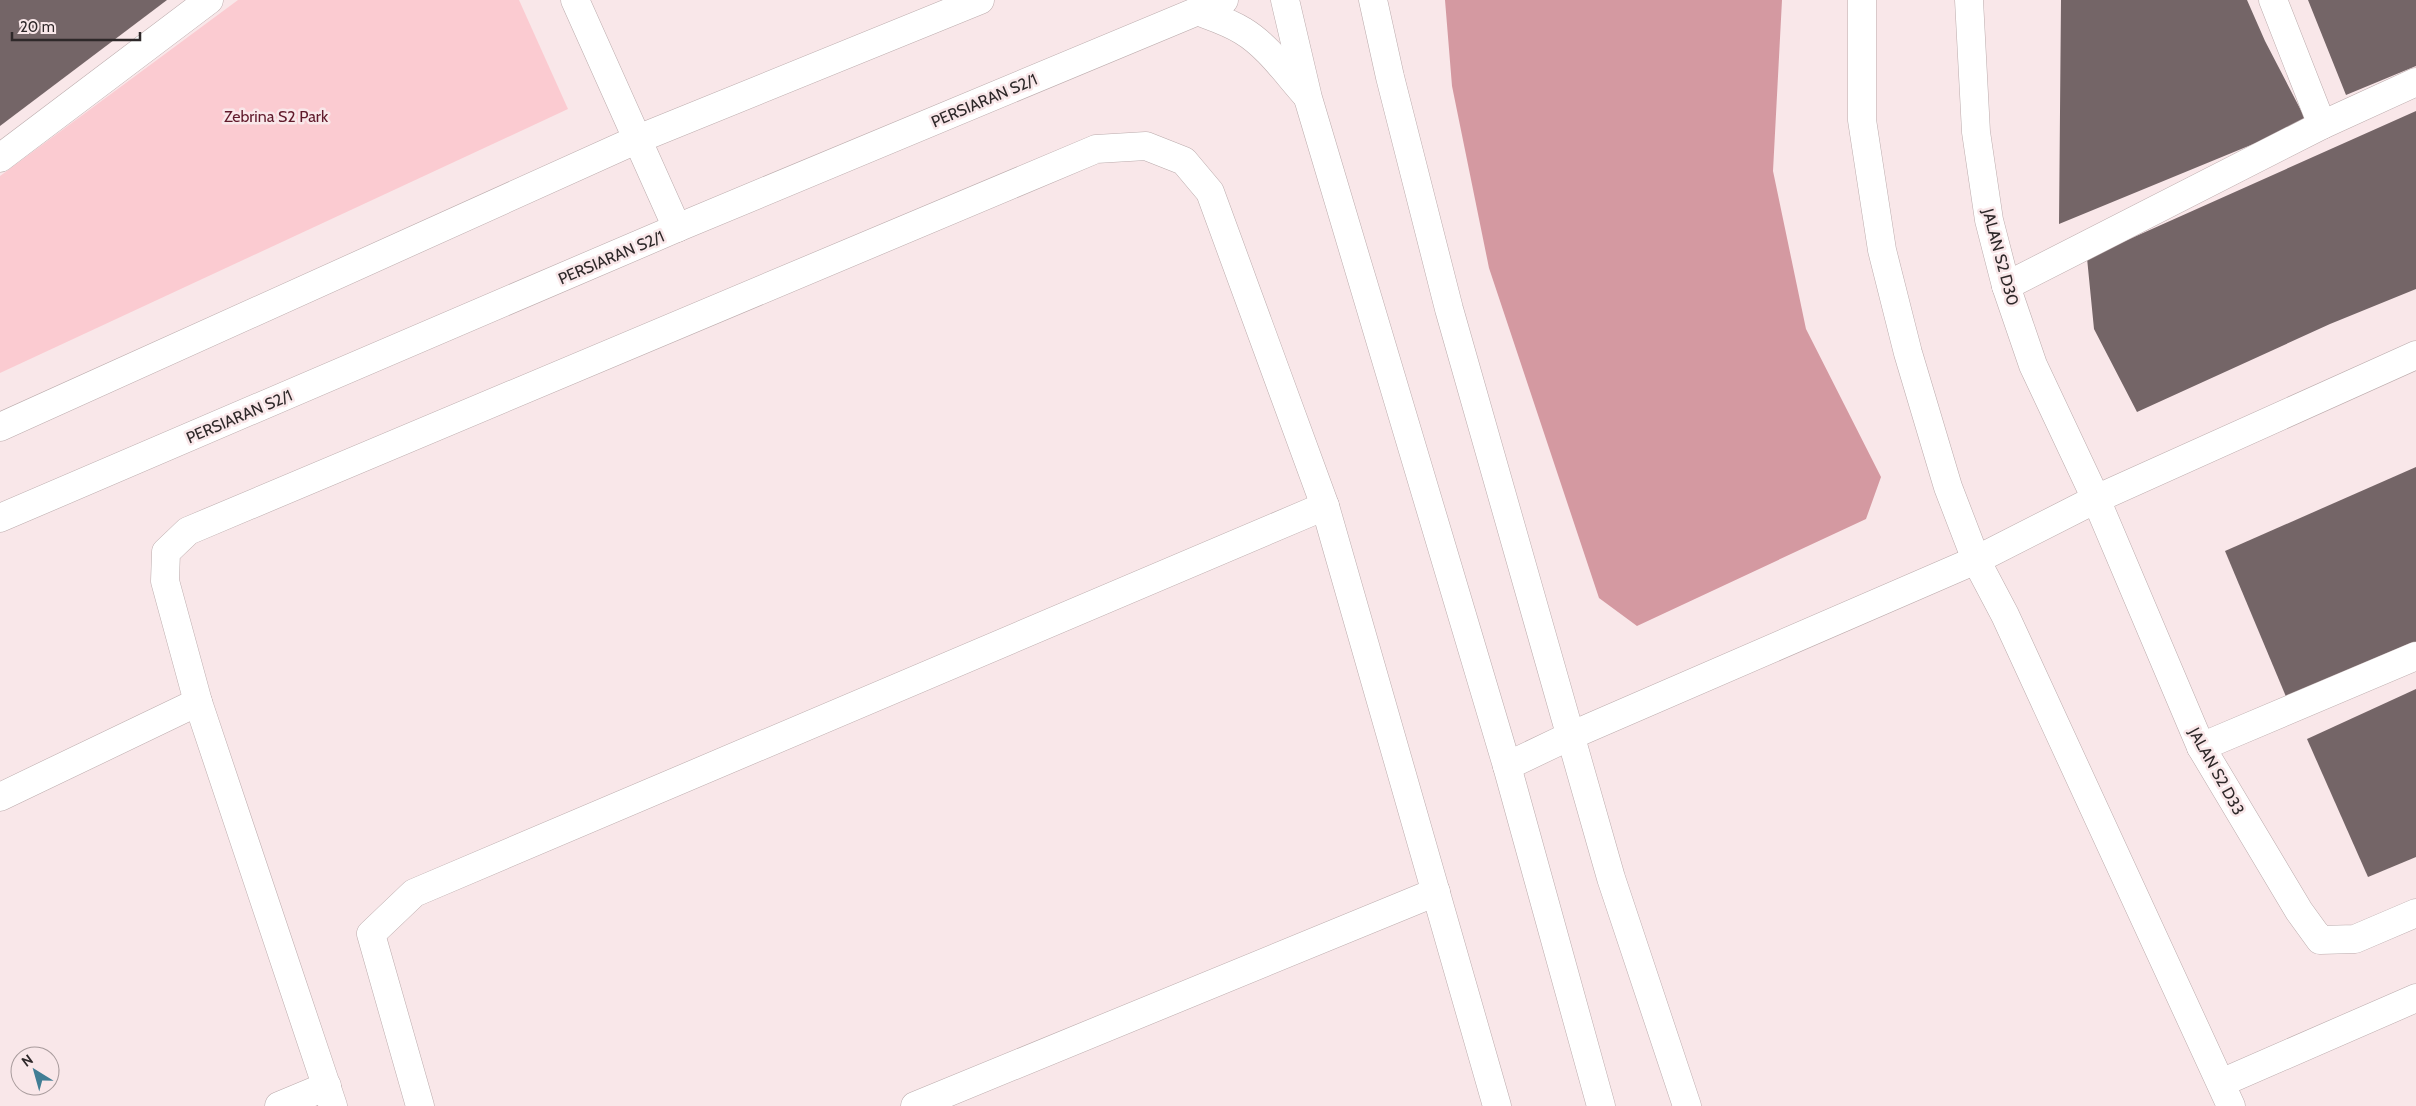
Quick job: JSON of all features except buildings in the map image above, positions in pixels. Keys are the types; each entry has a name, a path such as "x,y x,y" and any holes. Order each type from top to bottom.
{"street":[{"path":"0,158 209,0"},
{"path":"575,0 678,228"},
{"path":"0,427 638,139 980,0"},
{"name":"PERSIARAN S2/1","path":"0,518 678,228 1224,0"},
{"path":"1285,0 1308,98 1507,766 1601,1106"},
{"path":"1373,0 1390,77 1449,309 1570,736 1611,878 1687,1106"},
{"path":"1862,0 1862,120 1882,250 1908,353 1948,487 1976,560 2005,615 2226,1094 2416,998"},
{"name":"JALAN S2 D30","path":"1969,0 1976,132 1989,220 2006,286 2033,365 2096,499"},
{"path":"2273,0 2322,125"},
{"path":"1197,12 1223,21 1245,32 1264,48 1308,98"},
{"path":"2006,286 2322,125 2416,82"},
{"path":"279,1106 330,1096 198,702 165,581 166,552 188,531 1096,149 1146,146 1184,161 1210,192 1325,506 1497,1106"},
{"path":"1507,766 1570,736 1976,560 2096,499 2416,355"},
{"name":"JALAN S2 D33","path":"2096,499 2201,747 2299,911 2320,940 2355,939 2416,913"},
{"path":"420,1106 370,934 414,893 1325,506"},
{"path":"2201,747 2416,656"},
{"path":"0,797 198,702"},
{"path":"915,1106 1436,892"}],"green space":[{"name":"Zebrina S2 Park","path":"238,0 519,0 568,109 0,373 0,176"}],"shaded area":[{"path":"1445,0 1782,0 1773,171 1806,329 1881,477 1866,519 1637,626 1599,598 1489,268 1452,86"}]}
